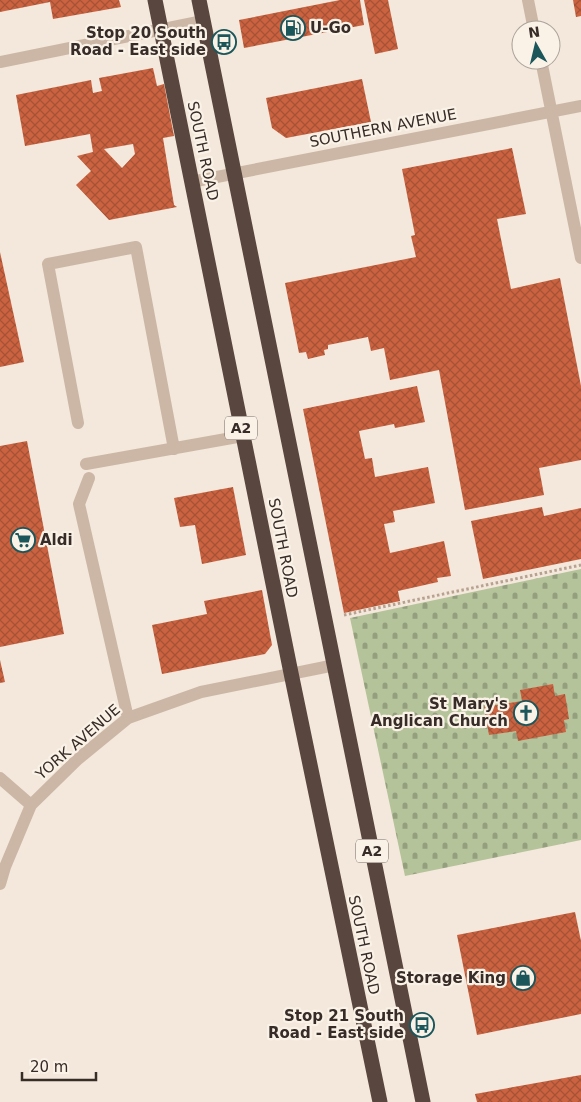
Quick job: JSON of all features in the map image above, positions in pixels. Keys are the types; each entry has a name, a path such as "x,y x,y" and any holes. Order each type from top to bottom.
{"highway":[{"name":"SOUTH ROAD","path":"155,0 380,1102"},
{"name":"SOUTH ROAD","path":"198,0 326,619 423,1102"}],"street":[{"path":"528,0 532,20"},
{"path":"0,62 203,21"},
{"path":"543,70 581,258"},
{"name":"SOUTHERN AVENUE","path":"192,182 581,106"},
{"path":"78,423 48,264 136,247 174,448"},
{"path":"86,464 243,436"},
{"path":"89,478 79,504 128,718"},
{"name":"YORK AVENUE","path":"0,884 31,805 78,760 128,718 200,692 335,665"},
{"path":"0,778 31,805"}],"path":[{"path":"326,619 581,566"}],"green space":[{"path":"581,569 581,840 405,876 350,618"}],"building":[{"path":"0,0 119,0 121,7 53,19 50,2 0,12"},
{"path":"340,0 360,0 364,25 244,48 239,20"},
{"path":"364,0 388,0 398,49 375,54"},
{"path":"573,0 581,0 581,16 576,17"},
{"path":"153,68 157,86 164,84 174,136 163,138 174,205 177,207 109,220 76,185 91,171 77,156 93,152 90,134 25,146 16,95 91,80 93,93 102,91 99,78","holes":["133,144 135,154 122,168 104,149"]},
{"path":"362,79 371,122 286,138 272,128 266,98"},
{"path":"512,148 526,214 497,219 511,289 560,278 581,386 581,460 539,468 544,495 465,510 439,370 390,380 384,348 371,351 368,337 328,345 328,349 324,350 325,355 308,359 306,352 299,353 285,283 416,257 411,236 415,235 402,169"},
{"path":"0,252 24,362 0,367"},
{"path":"417,386 425,422 395,428 394,424 359,431 365,459 372,458 375,477 428,467 435,503 393,511 395,522 384,524 390,553 444,541 451,576 437,578 438,582 398,591 400,601 344,613 303,409"},
{"name":"Aldi","path":"27,441 64,634 0,647 0,446"},
{"path":"233,487 246,555 202,564 195,525 180,527 174,498"},
{"path":"542,507 544,516 581,508 581,559 483,579 471,521"},
{"path":"262,590 272,645 265,654 162,674 152,625 207,614 204,601"},
{"path":"0,660 5,682 0,683"},
{"name":"St Mary's Anglican Church","path":"553,684 555,696 565,694 569,719 564,720 566,732 518,741 516,731 489,735 484,707 522,701 520,690"},
{"name":"Storage King","path":"575,912 581,941 581,1014 477,1035 457,935"},
{"path":"581,1075 581,1102 477,1102 475,1094"}],"place":[{"name":"U-Go","path":"293,28"},
{"name":"Stop 20 South Road - East side","path":"224,42"},
{"name":"Aldi","path":"23,540"},
{"name":"St Mary's Anglican Church","path":"526,713"},
{"name":"Storage King","path":"523,978"},
{"name":"Stop 21 South Road - East side","path":"422,1025"}]}
